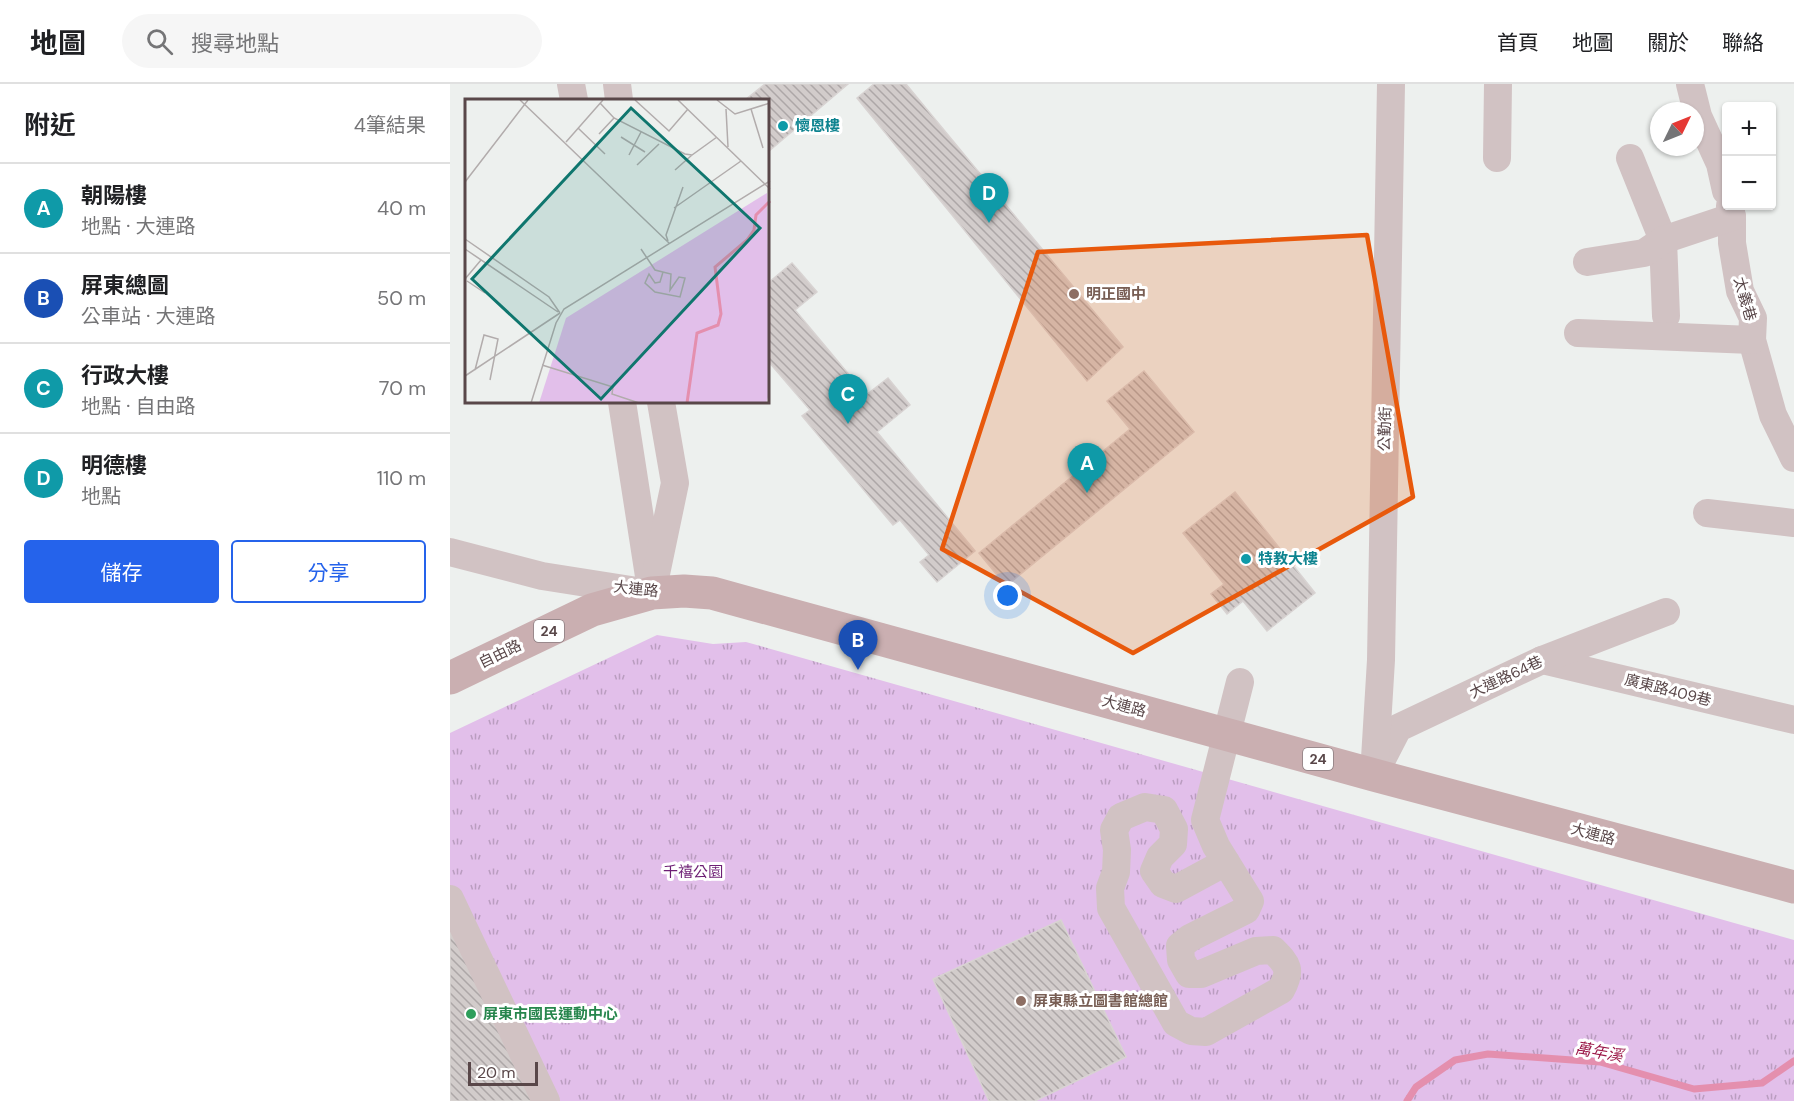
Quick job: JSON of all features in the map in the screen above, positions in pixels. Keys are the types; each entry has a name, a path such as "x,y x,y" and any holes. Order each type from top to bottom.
{"main road":[{"name":"大連路","path":"652,593 684,591 712,593 1794,888"},
{"name":"自由路","path":"450,678 592,610 652,593"}],"street":[{"path":"571,84 573,99"},
{"path":"617,84 619,99"},
{"name":"公勤街","path":"1374,775 1381,648 1391,84"},
{"path":"1497,158 1498,84"},
{"name":"太義巷","path":"1690,84 1698,116 1722,172"},
{"path":"1630,158 1663,240 1666,316"},
{"path":"1587,262 1644,253 1663,240 1722,209"},
{"name":"太義巷","path":"1730,210 1731,243 1740,291 1753,318 1752,340 1773,415 1794,458"},
{"path":"1578,333 1752,340"},
{"path":"621,404 652,593"},
{"path":"652,593 675,483 661,404"},
{"path":"1707,513 1794,523"},
{"name":"大連路","path":"450,552 542,576 652,593"},
{"name":"大連路64巷","path":"1374,775 1398,728 1542,660 1666,612"},
{"name":"廣東路409巷","path":"1542,660 1794,720"},
{"path":"1226,862 1176,889 1163,884 1154,871 1160,857 1173,844 1174,829 1164,810 1145,807 1121,817 1114,830 1117,850 1116,873 1110,888 1111,908 1176,1023 1191,1031 1206,1032 1281,990 1288,977 1286,963 1273,950 1256,951 1201,974 1189,974 1180,960 1180,946 1190,938 1246,910 1250,902 1226,862 1216,846 1205,820 1240,682"},
{"path":"450,899 546,1101"}],"highlighted area":[{"path":"1367,235 1413,497 1133,653 942,549 1038,252"}],"green space":[{"name":"千禧公園","path":"657,635 713,644 746,642 1794,940 1794,1101 450,1101 450,733"}],"building":[{"name":"懷恩樓","path":"765,84 848,84 770,150 770,99 746,99"},
{"path":"874,84 906,84 1123,347 1087,381 857,98"},
{"path":"792,263 817,292 795,310 866,395 888,378 910,405 877,432 975,551 937,582 920,562 929,555 900,520 893,525 802,416 810,410 770,363 770,281"},
{"path":"1144,371 1194,432 1006,586 979,553 1130,429 1107,401"},
{"name":"特教大樓","path":"1235,492 1315,593 1267,631 1243,601 1227,614 1211,594 1224,584 1183,533"},
{"name":"屏東縣立圖書館總館","path":"1061,920 1126,1057 1035,1101 989,1101 933,979"},
{"name":"屏東市國民運動中心","path":"450,926 535,1101 450,1101"}],"waterway":[{"name":"萬年溪","path":"1407,1101 1416,1087 1455,1060 1488,1054 1600,1062 1694,1089 1762,1083 1794,1061"}],"place":[{"name":"懷恩樓","path":"783,126"},
{"name":"明德樓","path":"989,223"},
{"name":"明正國中","path":"1074,294"},
{"name":"行政大樓","path":"848,424"},
{"name":"朝陽樓","path":"1087,493"},
{"name":"特教大樓","path":"1246,559"},
{"name":"屏東總圖","path":"858,670"},
{"name":"屏東縣立圖書館總館","path":"1021,1001"},
{"name":"屏東市國民運動中心","path":"471,1014"}]}
